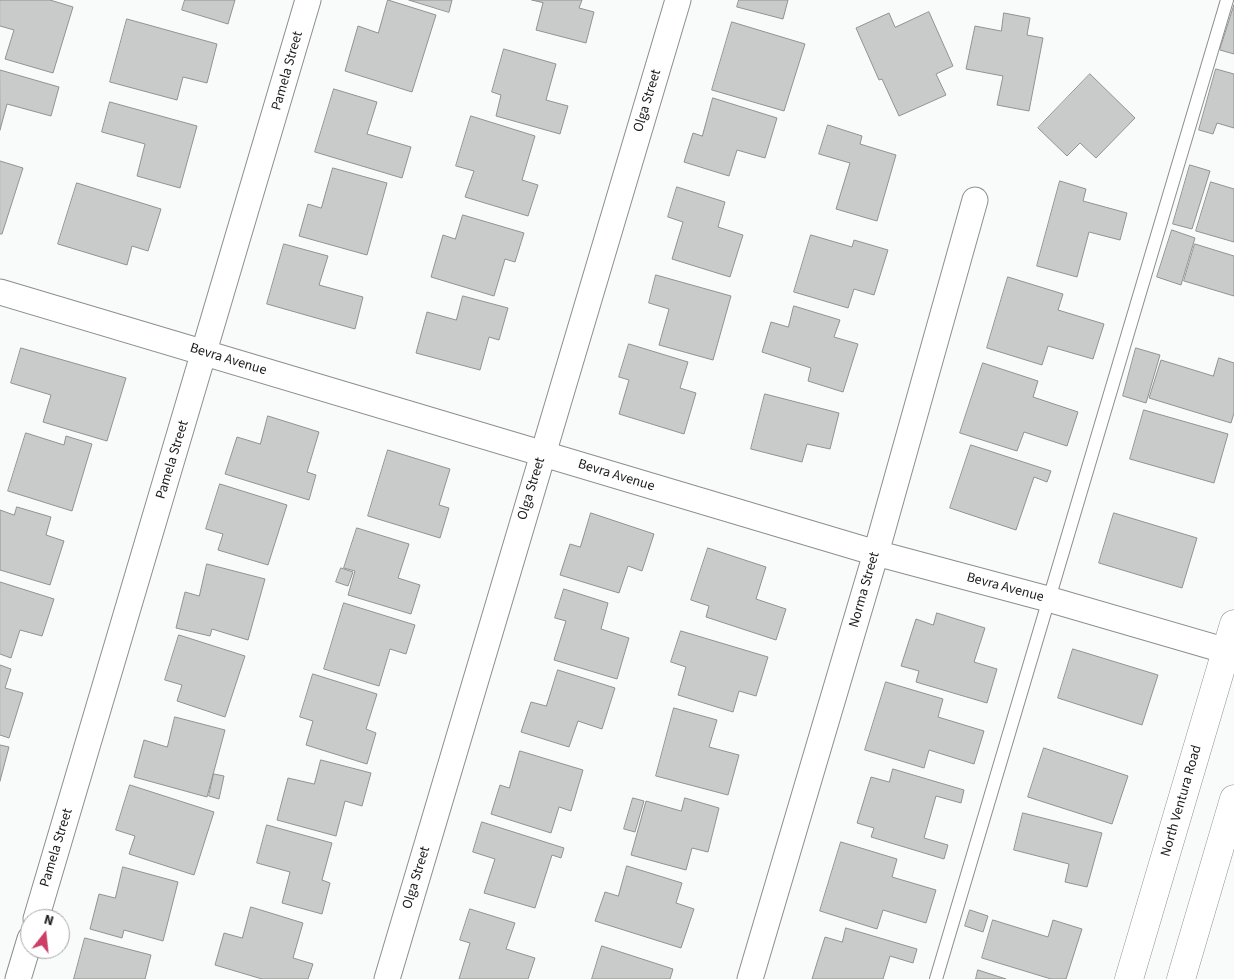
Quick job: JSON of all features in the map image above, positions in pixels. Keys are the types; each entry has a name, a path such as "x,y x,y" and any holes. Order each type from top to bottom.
{"main road":[{"name":"North Ventura Road","path":"1129,979 1230,652 1234,624"},
{"path":"1180,979 1234,799"}],"street":[{"name":"Pamela Street","path":"39,909 308,0"},
{"name":"Olga Street","path":"386,979 678,0"},
{"name":"Norma Street","path":"750,979 876,553 975,200"},
{"name":"Bevra Avenue","path":"0,292 876,553 1048,599 1230,652"},
{"path":"18,979 24,959"}],"lane":[{"path":"936,979 1227,0"}],"building":[{"path":"0,0 50,0 73,7 53,73 5,59 14,30 0,26"},
{"path":"185,0 235,0 228,24 182,10"},
{"path":"388,0 436,15 412,92 345,71 358,26 378,33"},
{"path":"409,0 452,0 449,12"},
{"path":"532,0 582,0 579,8 594,12 586,43 536,30 543,3"},
{"path":"739,0 788,0 783,19 737,7"},
{"path":"1234,5 1234,54 1220,50"},
{"path":"929,12 953,66 936,74 946,95 899,116 882,79 879,80 856,28 889,13 895,27"},
{"path":"1004,13 1030,18 1027,35 1043,38 1029,111 997,105 1003,76 966,69 975,26 1001,31"},
{"path":"127,19 217,44 207,83 183,77 177,100 110,82"},
{"path":"732,22 805,44 784,111 712,90"},
{"path":"504,49 556,64 546,100 568,106 560,134 496,116 501,95 492,92"},
{"path":"1216,69 1234,74 1234,128 1217,123 1213,134 1199,130"},
{"path":"0,70 59,87 51,116 7,104 0,130"},
{"path":"1090,74 1135,118 1096,158 1080,143 1067,156 1038,128"},
{"path":"334,89 377,102 367,134 411,147 402,178 315,152"},
{"path":"713,98 777,118 765,158 737,150 729,176 684,162 693,133 702,136"},
{"path":"110,102 197,126 180,188 137,176 145,144 102,132"},
{"path":"471,116 535,136 522,180 538,185 528,216 465,197 474,171 456,166"},
{"path":"828,125 862,136 860,144 896,155 877,221 836,209 850,163 819,154"},
{"path":"0,161 23,168 2,234 0,234"},
{"path":"1190,165 1210,171 1192,229 1173,224"},
{"path":"333,168 387,183 367,255 299,236 308,204 321,208"},
{"path":"1060,181 1086,189 1083,201 1127,213 1120,240 1089,232 1077,277 1037,266"},
{"path":"1211,182 1234,189 1234,242 1196,231"},
{"path":"77,183 161,209 148,251 132,246 127,265 58,244"},
{"path":"677,187 725,202 718,227 743,235 730,277 672,259 683,222 668,217"},
{"path":"463,215 524,233 515,262 505,259 494,296 431,277 443,235 455,239"},
{"path":"1172,230 1195,238 1181,285 1157,277"},
{"path":"811,235 852,247 854,240 888,250 874,295 854,289 848,308 794,292"},
{"path":"284,244 328,256 319,285 363,297 355,329 267,304"},
{"path":"1195,244 1234,256 1234,296 1184,281"},
{"path":"656,275 731,296 713,360 659,345 669,309 649,303"},
{"path":"1008,277 1063,294 1058,310 1104,324 1093,359 1048,346 1042,365 987,348"},
{"path":"463,296 508,308 499,340 489,337 480,370 416,353 427,312 456,320"},
{"path":"794,306 840,320 834,337 858,344 843,392 808,381 811,368 762,352 771,322 788,327"},
{"path":"629,344 688,362 680,388 696,393 684,434 619,414 629,380 619,377"},
{"path":"21,348 126,378 107,441 43,422 51,395 11,383"},
{"path":"1136,348 1160,355 1146,403 1123,396"},
{"path":"1219,358 1234,363 1234,413 1231,423 1149,398 1161,360 1213,376"},
{"path":"983,363 1038,381 1033,397 1078,412 1067,446 1024,432 1017,451 960,433"},
{"path":"765,394 839,413 830,449 807,444 802,462 751,449"},
{"path":"1144,410 1228,434 1214,483 1130,459"},
{"path":"268,416 319,432 307,472 316,475 309,500 225,474 237,437 260,444"},
{"path":"26,433 64,445 66,436 92,444 72,511 8,491"},
{"path":"971,445 1051,471 1047,482 1034,477 1016,530 950,508"},
{"path":"388,450 450,469 439,505 449,508 440,538 368,516"},
{"path":"220,484 287,505 268,565 218,550 223,534 206,529"},
{"path":"17,507 51,517 46,535 64,541 50,585 0,570 0,510 14,515"},
{"path":"591,513 654,534 642,571 628,566 619,593 560,575 570,544 580,547"},
{"path":"1114,513 1197,538 1182,588 1099,563"},
{"path":"357,528 409,544 398,578 420,585 411,614 348,595 355,571 344,568"},
{"path":"708,548 766,567 756,599 786,609 776,640 706,617 709,606 691,600"},
{"path":"207,564 265,579 248,640 212,629 210,636 176,628 185,592 199,596"},
{"path":"341,568 353,572 348,586 336,582"},
{"path":"0,582 54,599 42,636 20,630 11,658 0,654"},
{"path":"564,589 608,603 601,629 629,638 617,679 554,660 566,621 555,618"},
{"path":"344,603 415,625 406,654 390,649 379,686 324,669"},
{"path":"937,613 985,628 974,662 997,669 987,703 916,682 919,671 901,666 916,619 933,625"},
{"path":"681,631 768,657 756,696 739,691 733,712 678,695 686,667 671,662"},
{"path":"179,635 245,656 225,717 177,701 182,685 165,680"},
{"path":"1073,649 1158,675 1142,725 1058,698"},
{"path":"0,665 11,669 5,688 23,693 9,738 0,735"},
{"path":"558,670 615,688 602,729 578,721 569,747 521,732 531,702 546,706"},
{"path":"313,674 377,694 366,729 376,733 367,764 306,745 313,721 300,717"},
{"path":"886,682 943,699 938,717 984,731 974,764 929,750 924,768 865,750"},
{"path":"674,708 717,720 709,747 739,755 728,795 656,776"},
{"path":"175,717 225,730 207,797 134,777 144,740 167,747"},
{"path":"0,745 9,747 0,781"},
{"path":"1044,748 1128,776 1112,824 1028,797"},
{"path":"520,751 583,770 571,811 559,807 551,833 491,814 500,785 509,788"},
{"path":"321,760 371,773 362,806 345,801 336,836 277,820 288,778 314,784"},
{"path":"893,769 964,790 961,803 936,796 924,838 948,845 944,859 871,837 874,828 857,823 871,777 889,782"},
{"path":"214,774 224,776 219,799 209,796"},
{"path":"130,785 214,812 194,875 129,854 135,836 116,830"},
{"path":"633,798 644,801 635,832 624,829"},
{"path":"685,798 719,808 708,852 692,848 686,870 631,855 646,801 681,811"},
{"path":"1023,813 1102,833 1087,887 1065,882 1069,864 1014,850"},
{"path":"482,822 564,848 561,858 552,855 535,908 484,893 495,859 473,852"},
{"path":"267,825 332,843 322,880 330,883 322,914 282,903 290,872 257,863"},
{"path":"841,842 897,859 892,877 936,890 926,923 883,910 877,929 820,911"},
{"path":"627,866 682,883 676,903 694,909 681,948 595,921 605,892 618,896"},
{"path":"123,867 178,882 163,941 124,930 122,938 90,929 99,894 115,898"},
{"path":"251,907 303,923 293,958 313,964 308,979 262,979 215,965 224,933 242,938"},
{"path":"470,909 515,923 506,949 535,958 528,979 459,979 470,943 460,940"},
{"path":"970,910 988,916 983,932 965,926"},
{"path":"993,920 1048,937 1053,920 1082,929 1066,979 1051,979 982,958"},
{"path":"846,928 917,949 913,963 890,956 883,979 812,979 825,937 842,942"},
{"path":"85,938 151,955 145,979 74,979"},
{"path":"602,946 673,969 670,979 592,979"},
{"path":"978,970 1006,979 976,979"}]}
